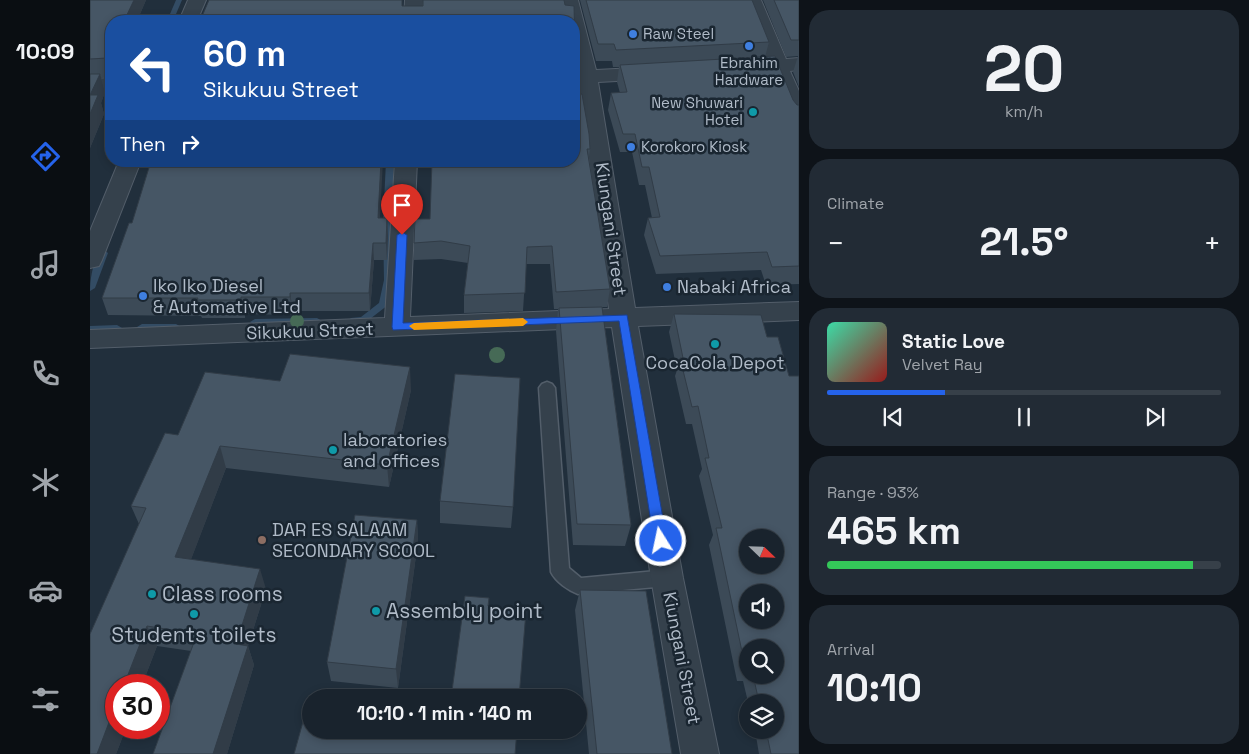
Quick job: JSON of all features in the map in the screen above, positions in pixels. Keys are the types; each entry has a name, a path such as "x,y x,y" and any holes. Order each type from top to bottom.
{"street":[{"path":"191,15 197,0"},
{"path":"413,15 414,0"},
{"name":"Kiungani Street","path":"570,0 572,15"},
{"path":"752,0 799,116"},
{"path":"722,70 799,64"},
{"path":"581,77 674,72"},
{"name":"Kiungani Street","path":"581,77 667,578 700,754"},
{"path":"90,85 105,84"},
{"path":"90,260 128,167"},
{"path":"397,327 406,167"},
{"name":"Sikukuu Street","path":"90,339 799,311"}],"lane":[{"path":"547,388 560,572 578,586 667,578"}],"building":[{"path":"90,0 134,0 127,15 105,15 105,58 90,59"},
{"path":"209,0 402,0 402,6 423,6 423,0 564,0 565,5 574,6 574,15 203,15"},
{"path":"586,0 752,0 769,42 616,50 614,44 598,44"},
{"path":"774,0 799,0 799,40 791,40"},
{"path":"775,56 793,100 799,105 799,266 772,267 767,252 660,256 648,218 660,217 649,167 642,167 635,134 623,134 611,93 627,92 620,65"},
{"path":"90,74 100,74 90,95"},
{"path":"580,94 582,94 589,134 590,149 587,149 610,289 556,292 552,246 527,247 525,293 464,295 470,246 441,241 414,243 415,219 430,219 432,167 580,167"},
{"path":"90,95 98,95 90,114"},
{"path":"149,167 381,167 378,218 387,218 386,243 373,243 369,293 290,293 290,297 241,297 241,300 102,298 129,223 132,223"},
{"path":"602,307 631,525 577,524 559,308"},
{"path":"674,314 761,315 767,337 778,337 789,376 799,376 799,754 771,754 768,739 784,739 784,694 757,694 755,684 784,684 784,639 739,639 716,528 722,528 705,458 709,458 698,406 692,407 680,358 683,358"},
{"path":"290,354 410,367 387,465 220,446 175,557 260,569 236,644 248,646 213,754 153,754 158,739 170,739 170,708 197,634 147,626 128,674 105,674 105,733 97,754 90,754 90,634 146,508 131,506 165,433 178,435 205,372 280,381"},
{"path":"455,374 520,378 513,507 440,501"},
{"name":"Assembly point","path":"355,515 417,520 396,669 327,662"},
{"path":"580,590 646,591 672,754 597,754"},
{"path":"465,596 489,598 488,606 526,611 520,689 452,689"},
{"path":"302,725 302,739 516,739 515,754 294,754"}],"waterway":[{"path":"173,15 179,0"},
{"path":"354,320 363,320 383,305 389,280 387,223 390,167"},
{"path":"90,288 104,253"},
{"path":"255,322 317,321"},
{"path":"142,327 176,327"},
{"path":"90,329 117,328"}],"slow traffic":[{"path":"414,326 523,322"}],"place":[{"name":"Raw Steel","path":"633,34"},
{"name":"Ebrahim Hardware","path":"749,46"},
{"name":"New Shuwari Hotel","path":"753,112"},
{"name":"Korokoro Kiosk","path":"631,147"},
{"name":"Nabaki Africa","path":"667,287"},
{"name":"Iko Iko Diesel & Automative Ltd","path":"143,296"},
{"name":"CocaCola Depot","path":"715,344"},
{"name":"laboratories and offices","path":"333,450"},
{"name":"DAR ES SALAAM SECONDARY SCOOL","path":"262,540"},
{"name":"Class rooms","path":"152,594"},
{"name":"Assembly point","path":"376,611"},
{"name":"Students toilets","path":"194,614"}],"route":[{"path":"402,235 397,327 623,318 661,541"}]}
